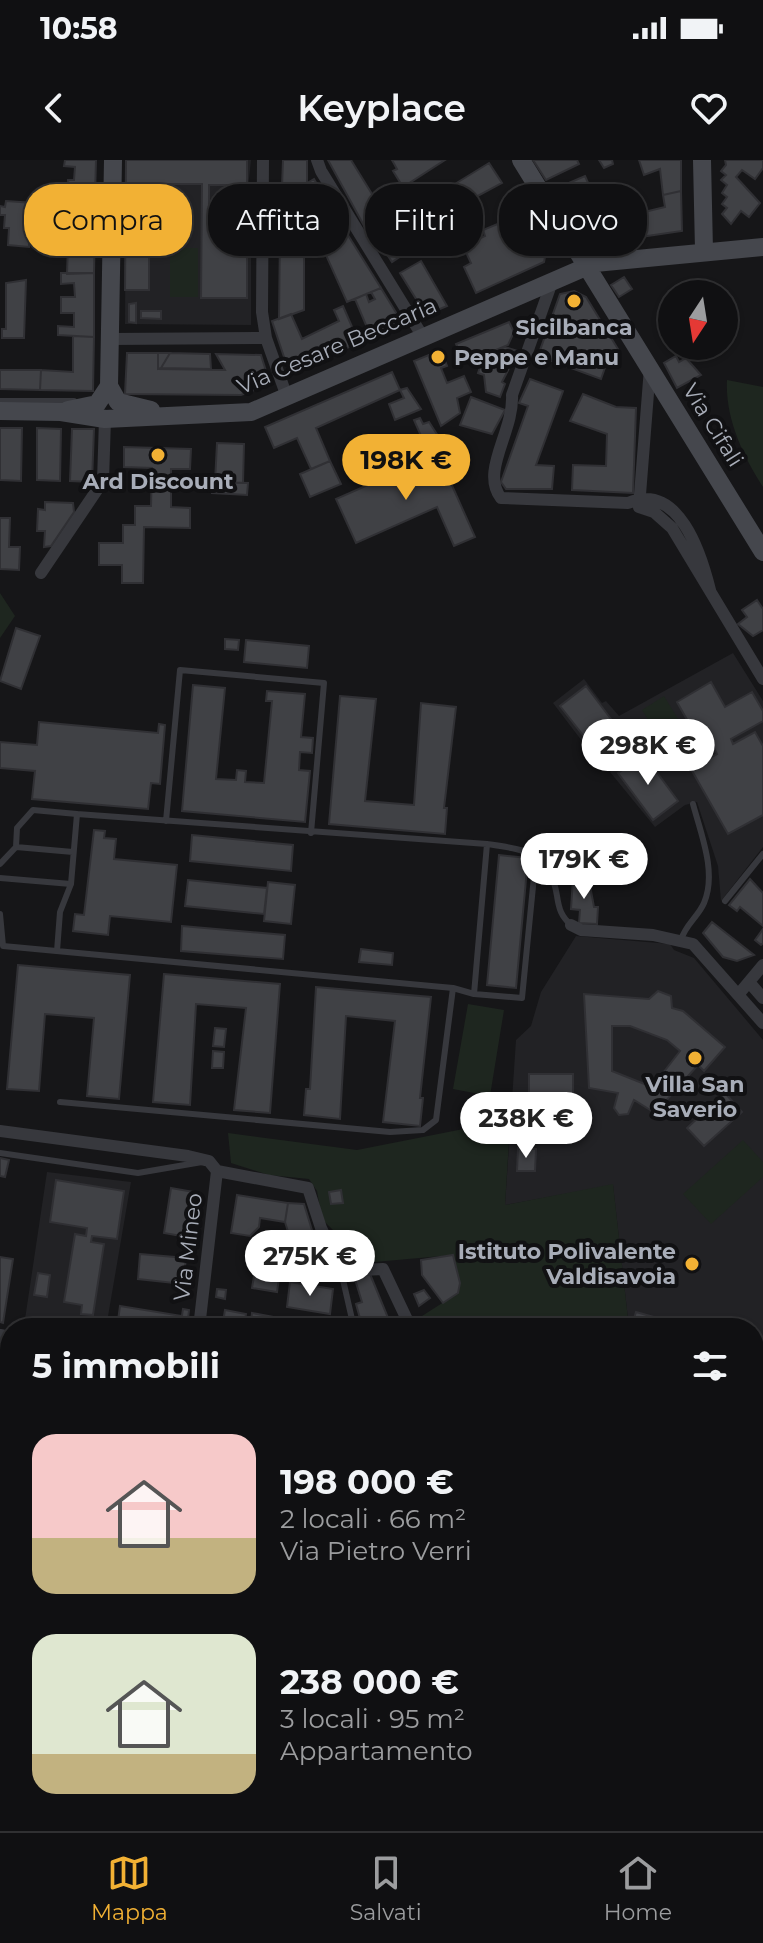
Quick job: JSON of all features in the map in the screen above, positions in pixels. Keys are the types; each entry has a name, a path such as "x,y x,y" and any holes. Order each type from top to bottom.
{"main road":[{"path":"108,402 113,160"},
{"name":"Via Cifali","path":"521,160 763,552"},
{"path":"702,160 704,250"},
{"name":"Via Cesare Beccaria","path":"0,411 61,412 108,402 142,419 170,413 232,415 251,412 587,266 704,250 763,247"}],"street":[{"path":"263,160 262,312 266,338 287,397"},
{"path":"317,160 423,337"},
{"path":"553,279 512,395 513,415 492,475 492,486 501,498 628,503 639,499 660,502 681,520 701,553 710,590 720,613 759,662 763,679"},
{"path":"111,339 266,338"},
{"path":"639,499 650,368"},
{"path":"41,573 103,481 108,402"},
{"path":"571,925 581,930 681,940 693,944 763,1023"},
{"path":"738,995 763,965"},
{"path":"749,982 763,998"},
{"path":"0,1131 213,1166 308,1188 321,1228 341,1271 383,1269 406,1318"},
{"name":"Via Mineo","path":"200,1318 213,1166"}],"lane":[{"path":"0,401 108,402"},
{"path":"166,821 180,670 324,683 311,833"},
{"path":"681,940 684,928 703,905 708,888 707,863 693,804"},
{"path":"0,864 16,847 17,828 33,810 487,844 528,851 551,870 560,912 571,925"},
{"path":"57,951 60,912 71,884 77,814"},
{"path":"474,994 487,844"},
{"path":"16,847 73,852"},
{"path":"725,901 763,854"},
{"path":"0,914 3,946 453,988 474,994 522,998 536,856"},
{"path":"0,878 71,884"},
{"path":"60,1102 390,1132 423,1130 436,1120 453,988"},
{"path":"0,1153 138,1173 213,1166"},
{"path":"341,1271 352,1318"}],"shaded area":[{"path":"126,160 251,160 248,184 208,184 208,256 251,256 251,325 125,324 125,256 192,256 192,184 126,184"},
{"path":"192,248 198,248 198,297 170,297 170,256 192,256"},
{"path":"727,380 763,387 763,487 732,422"},
{"path":"0,593 15,616 0,638"},
{"path":"733,653 763,701 763,847 721,901 718,866 697,802 685,805 655,827 610,772 640,750 621,725 588,749 553,703 584,679 602,703 606,701 619,716"},
{"path":"664,696 689,737 667,750 642,710"},
{"path":"576,936 670,944 674,950 694,958 763,1040 763,1318 628,1318 613,1185 505,1205 516,1040 531,1026 541,992"},
{"path":"468,1004 504,1010 490,1096 453,1089"},
{"path":"499,1122 510,1125 505,1205 613,1184 628,1318 423,1318 458,1293 453,1255 352,1264 341,1256 335,1232 322,1219 317,1191 309,1179 269,1175 231,1163 228,1133 357,1150"},
{"path":"743,1140 763,1162 763,1177 711,1224 683,1194"},
{"path":"47,1172 131,1182 108,1318 25,1318"}],"building":[{"path":"65,160 96,160 95,184 68,184 68,180 74,180 75,167 64,166"},
{"path":"126,160 247,160 247,184 208,184 208,256 247,256 247,298 201,298 202,184 126,184"},
{"path":"283,160 307,160 307,183 282,184"},
{"path":"328,160 351,160 366,184 365,228 349,198 349,184 341,184"},
{"path":"392,160 445,160 408,184 401,184 393,171 397,169"},
{"path":"533,160 577,160 579,164 546,180"},
{"path":"599,160 612,160 613,164 604,168"},
{"path":"639,160 681,160 681,191 663,195 660,169 644,175"},
{"path":"725,160 763,160 763,168 755,179 742,170 736,177 760,203 749,217 741,211 731,224 722,214 727,208 722,204 727,197 722,193 727,185 721,180 726,175 721,171 726,165"},
{"path":"489,163 502,183 483,193 483,184 455,184"},
{"path":"585,176 589,184 566,184"},
{"path":"681,191 682,231 647,236 647,211 665,207 663,195"},
{"path":"6,201 24,202 24,247 8,245 9,228 4,228 5,215 0,215 0,206 5,207"},
{"path":"499,223 499,256 545,256 544,262 476,293 464,267 471,263 468,256 483,256 483,230"},
{"path":"349,237 381,288 347,302 326,256 349,256"},
{"path":"68,256 94,256 94,273 67,274"},
{"path":"125,256 149,256 149,290 125,290"},
{"path":"280,256 304,256 304,310 279,319"},
{"path":"421,261 447,306 426,315 400,273"},
{"path":"61,273 94,273 94,337 58,335 58,326 74,327 74,313 61,313 61,297 75,297 74,283 61,284"},
{"path":"624,277 632,289 619,297 611,285"},
{"path":"26,280 24,338 2,338 2,329 6,329 6,283"},
{"path":"381,288 403,324 371,337 355,299 366,294 369,302 375,299 371,292"},
{"path":"574,291 586,297 618,349 612,352 615,359 608,359 601,379 538,356 560,294"},
{"path":"136,303 136,323 129,322 129,304"},
{"path":"343,306 359,343 289,372 272,321 291,314 302,339 339,321 334,310"},
{"path":"141,311 161,311 161,319 141,318"},
{"path":"509,322 514,332 508,345 465,363 456,344"},
{"path":"73,336 94,337 93,391 40,390 41,370 73,372"},
{"path":"505,347 518,351 502,382 505,384 500,397 486,392 484,375 478,373 484,355"},
{"path":"441,350 447,366 441,368 447,383 464,376 471,392 457,398 460,413 441,426 414,361"},
{"path":"127,353 158,353 158,369 225,370 216,354 261,355 270,384 241,395 125,394"},
{"path":"158,353 170,353 158,369"},
{"path":"170,353 210,354 211,369 161,368"},
{"path":"688,360 701,375 677,388 664,363"},
{"path":"0,370 41,370 40,390 0,389"},
{"path":"392,372 400,390 316,428 330,461 311,469 297,438 274,448 265,427"},
{"path":"530,379 563,391 536,465 554,466 552,489 506,489 501,482 528,406 519,403"},
{"path":"407,388 421,409 395,420 389,404 404,398 400,390"},
{"path":"583,394 616,407 636,408 633,493 572,490 573,465 606,466 607,434 570,421"},
{"path":"471,397 505,410 492,434 460,425"},
{"path":"420,418 423,424 429,422 440,439 425,445 414,420"},
{"path":"0,428 22,428 21,481 0,480"},
{"path":"37,428 61,429 60,481 37,480"},
{"path":"72,429 94,429 92,482 70,481"},
{"path":"217,443 244,444 243,483 215,482"},
{"path":"124,447 191,449 190,469 171,469 171,507 190,508 190,528 144,527 143,583 122,583 122,565 99,565 99,543 123,543 123,525 135,525 135,506 151,506 152,468 124,467"},
{"path":"438,454 475,537 454,546 437,507 356,543 336,499"},
{"path":"330,461 341,484 310,497 300,474"},
{"path":"212,482 248,483 247,495 212,493"},
{"path":"45,502 73,503 74,512 51,546 44,547 45,531 37,531 38,509 45,510"},
{"path":"0,518 10,518 9,547 20,547 19,570 0,569"},
{"path":"757,600 763,609 763,630 753,636 738,624 747,617 742,610"},
{"path":"16,628 40,636 21,689 0,681"},
{"path":"225,639 239,640 238,650 225,649"},
{"path":"246,640 309,646 307,668 244,662"},
{"path":"711,682 725,707 752,692 763,711 763,721 731,739 733,744 755,732 763,746 763,815 728,834 691,769 717,754 714,748 706,753 677,702"},
{"path":"193,685 225,688 216,779 236,780 237,770 246,771 245,782 264,783 272,701 266,701 267,691 305,694 301,737 313,738 312,753 300,752 299,770 310,771 305,822 182,811"},
{"path":"586,686 611,719 586,739 560,706"},
{"path":"340,696 376,699 365,801 414,805 421,703 456,707 444,808 447,808 445,834 329,824"},
{"path":"39,722 158,733 159,724 165,725 160,784 151,783 148,809 32,799 35,771 0,768 0,742 37,745"},
{"path":"644,755 678,801 653,820 618,773"},
{"path":"94,830 105,831 104,838 116,839 114,859 177,865 171,922 110,916 108,935 73,931 75,914 84,915"},
{"path":"192,835 293,845 291,871 190,861"},
{"path":"499,855 528,858 516,988 487,985"},
{"path":"588,875 594,907 598,907 597,924 579,923 580,910 571,909 573,878"},
{"path":"750,879 763,893 763,926 740,907 737,911 729,905"},
{"path":"188,880 267,888 264,914 185,906"},
{"path":"268,882 295,885 291,924 264,921"},
{"path":"712,922 754,955 737,961 723,957 703,933"},
{"path":"182,926 285,935 283,959 181,951"},
{"path":"763,929 763,943 761,945 755,940"},
{"path":"361,949 393,953 392,965 359,962"},
{"path":"18,965 130,975 119,1099 87,1096 94,1018 45,1014 39,1091 7,1089"},
{"path":"164,974 280,984 270,1113 234,1110 246,1008 196,1004 190,1105 153,1102"},
{"path":"316,987 431,997 420,1126 383,1122 395,1021 346,1016 340,1119 304,1115 306,1089 310,1089"},
{"name":"Villa San Saverio","path":"658,991 671,996 672,1008 683,1011 725,1047 704,1071 698,1065 655,1113 634,1100 628,1114 619,1115 614,1108 618,1093 589,1088 584,994 649,999","holes":["612,1026 630,1026 667,1040 680,1051 652,1087 612,1071"]},
{"path":"215,1028 226,1029 224,1047 213,1046"},
{"path":"213,1051 224,1052 223,1068 212,1068"},
{"path":"529,1074 573,1074 573,1105 529,1105"},
{"path":"725,1093 742,1112 704,1146 687,1128"},
{"path":"518,1148 536,1149 535,1171 517,1171"},
{"path":"0,1158 9,1160 5,1177 0,1176"},
{"path":"56,1180 124,1191 117,1239 92,1236 91,1242 104,1244 93,1315 81,1314 82,1305 64,1302 75,1234 86,1236 87,1228 50,1222"},
{"path":"171,1188 194,1192 187,1237 164,1233"},
{"path":"341,1190 343,1203 331,1204 329,1192"},
{"path":"237,1195 288,1203 285,1222 260,1218 259,1227 250,1236 231,1233"},
{"path":"288,1203 304,1204 318,1250 299,1256 296,1247 293,1248 285,1222"},
{"path":"259,1246 283,1250 277,1292 252,1288"},
{"path":"140,1254 186,1258 183,1284 138,1279"},
{"path":"453,1255 460,1283 458,1293 443,1303 422,1275 421,1260"},
{"path":"0,1257 13,1259 4,1318 0,1318"},
{"path":"38,1273 50,1275 47,1297 34,1295"},
{"path":"370,1274 388,1318 360,1318 356,1304 362,1302 354,1276"},
{"path":"290,1282 333,1289 330,1314 287,1307"},
{"path":"217,1289 226,1290 225,1299 216,1297"},
{"path":"424,1290 430,1298 419,1306 414,1294"},
{"path":"120,1306 182,1316 182,1318 118,1318"},
{"path":"183,1309 189,1310 188,1318 182,1318"},
{"path":"225,1310 246,1314 245,1318 224,1318"},
{"path":"636,1312 657,1318 634,1318"},
{"path":"252,1313 274,1318 251,1318"}],"place":[{"name":"Sicilbanca","path":"574,301"},
{"name":"Peppe e Manu","path":"438,357"},
{"name":"Ard Discount","path":"158,455"},
{"name":"Villa San Saverio","path":"695,1058"},
{"name":"Istituto Polivalente Valdisavoia","path":"692,1264"}]}
